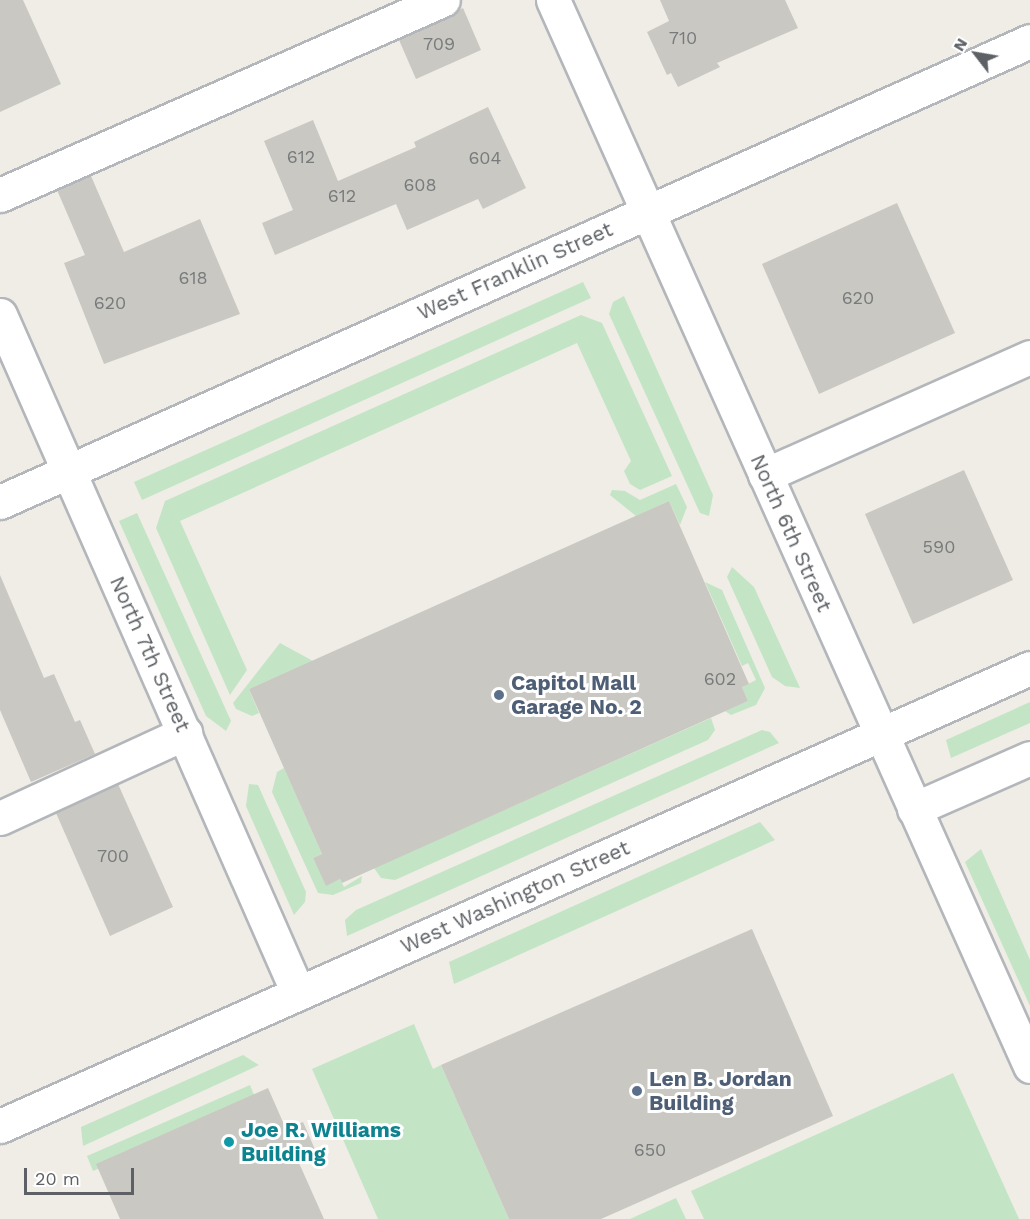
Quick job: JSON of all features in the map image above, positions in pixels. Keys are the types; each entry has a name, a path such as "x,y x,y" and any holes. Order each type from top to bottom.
{"street":[{"path":"0,195 443,0"},
{"name":"North 6th Street","path":"553,0 1030,1066"},
{"name":"West Franklin Street","path":"0,502 1030,41"},
{"name":"North 7th Street","path":"0,315 298,993"},
{"path":"765,475 1030,357"},
{"name":"West Washington Street","path":"0,1126 1030,668"},
{"path":"0,818 185,734"},
{"path":"915,809 1030,758"}],"green space":[{"path":"583,282 591,298 142,500 134,482"},
{"path":"624,296 713,495 709,516 700,513 609,314 613,302"},
{"path":"581,315 602,323 672,476 640,490 630,484 624,471 631,461 577,343 180,521 247,670 230,695 156,528 165,501"},
{"path":"676,484 687,507 680,525 669,501 636,516 610,495 612,490 625,491 640,500"},
{"path":"137,513 231,721 226,731 206,716 119,521"},
{"path":"732,567 754,587 800,688 785,686 772,677 727,577"},
{"path":"705,582 722,590 765,688 756,705 731,715 725,711 748,701 742,687 756,680 748,663 742,666"},
{"path":"280,643 313,661 249,689 259,713 252,716 236,709 233,703"},
{"path":"1030,702 1030,723 951,758 946,740"},
{"path":"711,718 715,730 708,740 395,880 381,878 374,868"},
{"path":"762,730 770,732 779,743 347,936 345,920 356,910"},
{"path":"284,768 322,854 313,858 326,885 340,879 344,887 362,876 361,883 333,895 318,893 272,792 277,772"},
{"path":"249,784 258,785 306,892 305,902 294,915 246,806"},
{"path":"760,822 775,840 454,984 449,962"},
{"path":"981,849 1030,960 1030,1006 965,862"},
{"path":"414,1024 433,1069 441,1065 509,1219 378,1219 312,1069"},
{"path":"243,1055 259,1065 83,1146 81,1127"},
{"path":"953,1073 1019,1219 704,1219 691,1191"},
{"path":"250,1085 256,1100 93,1171 87,1156"},
{"path":"676,1198 686,1219 630,1219"}],"building":[{"path":"0,0 23,0 61,84 0,112"},
{"path":"660,0 785,0 798,28 717,63 720,67 678,87 671,73 667,75 647,32 669,21"},
{"path":"463,8 481,50 416,79 399,40"},
{"path":"488,107 526,188 483,209 478,199 407,230 396,204 275,255 262,223 293,210 264,141 313,120 338,181 416,147 414,142"},
{"path":"91,176 124,252 200,219 240,314 104,364 64,263 85,255 57,190"},
{"path":"897,203 955,333 819,394 762,264"},
{"path":"964,470 1013,580 913,624 865,514"},
{"name":"Capitol Mall Garage No. 2","path":"669,501 749,684 742,687 748,701 342,883 340,879 326,886 313,858 322,854 249,689"},
{"path":"0,575 44,678 54,674 75,722 80,720 95,754 31,782 0,710"},
{"path":"118,784 173,907 110,936 56,813"},
{"name":"Len B. Jordan Building","path":"752,929 833,1116 601,1219 509,1219 441,1065"},
{"name":"Joe R. Williams Building","path":"268,1088 286,1129 303,1122 317,1154 299,1163 324,1219 120,1219 96,1164"}],"place":[{"name":"Capitol Mall Garage No. 2","path":"499,695"},
{"name":"Len B. Jordan Building","path":"637,1091"},
{"name":"Joe R. Williams Building","path":"229,1142"}]}
